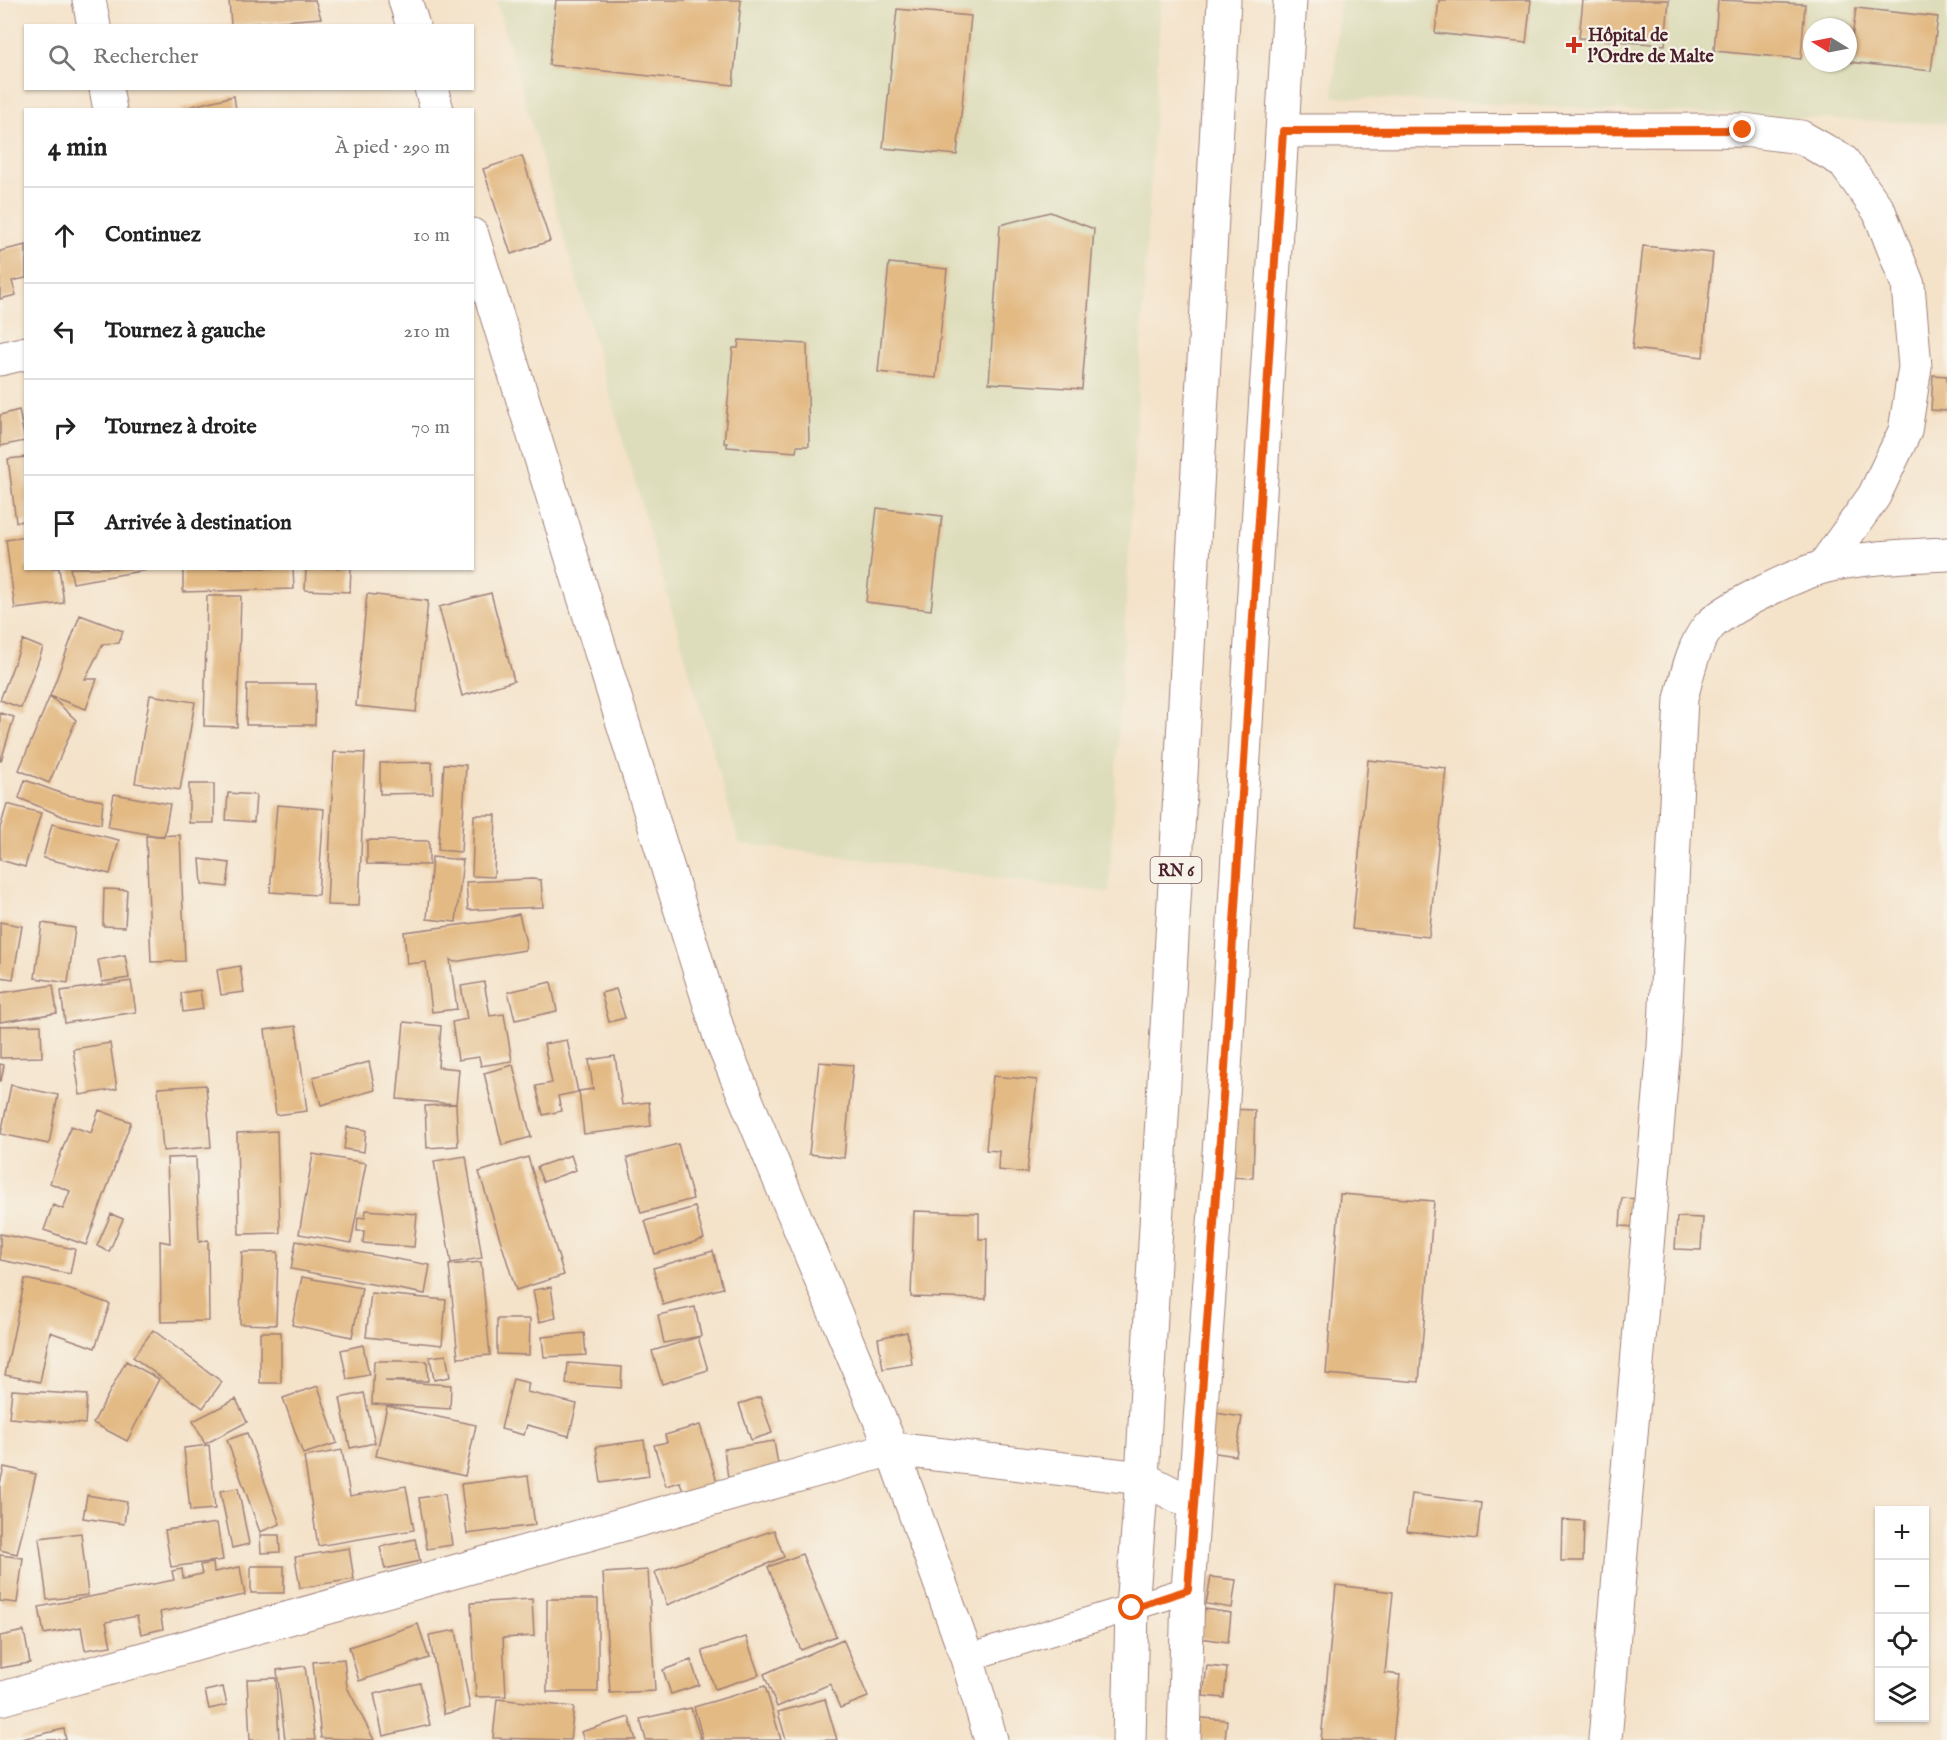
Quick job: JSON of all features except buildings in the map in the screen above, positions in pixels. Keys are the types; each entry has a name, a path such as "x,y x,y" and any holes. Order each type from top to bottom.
{"street":[{"path":"89,0 94,24"},
{"path":"405,0 411,24"},
{"name":"RN 6","path":"1129,1740 1132,1608 1142,1478 1224,0"},
{"path":"1184,1740 1188,1590 1224,1080 1290,0"},
{"path":"106,90 110,108"},
{"path":"431,90 436,108"},
{"path":"1283,131 1743,130 1801,137 1843,161 1879,211 1908,285 1915,367 1905,431 1874,496 1823,567"},
{"path":"474,241 720,1037 892,1449 967,1658 991,1740"},
{"path":"0,359 24,353"},
{"path":"1605,1740 1664,1047 1681,699 1690,662 1709,627 1738,603 1823,567 1907,556 1947,554"},
{"path":"0,1699 892,1449 1142,1478 1194,1504"}],"lane":[{"path":"967,1658 1188,1590"}],"shaded area":[{"path":"496,0 1161,0 1109,893 739,843"},
{"name":"Hôpital de l'Ordre de Malte","path":"1340,0 1947,0 1947,124 1333,97"}],"place":[{"name":"Hôpital de l'Ordre de Malte","path":"1574,45"}],"route":[{"path":"1132,1608 1188,1590 1225,1069 1283,131 1743,130"}]}
